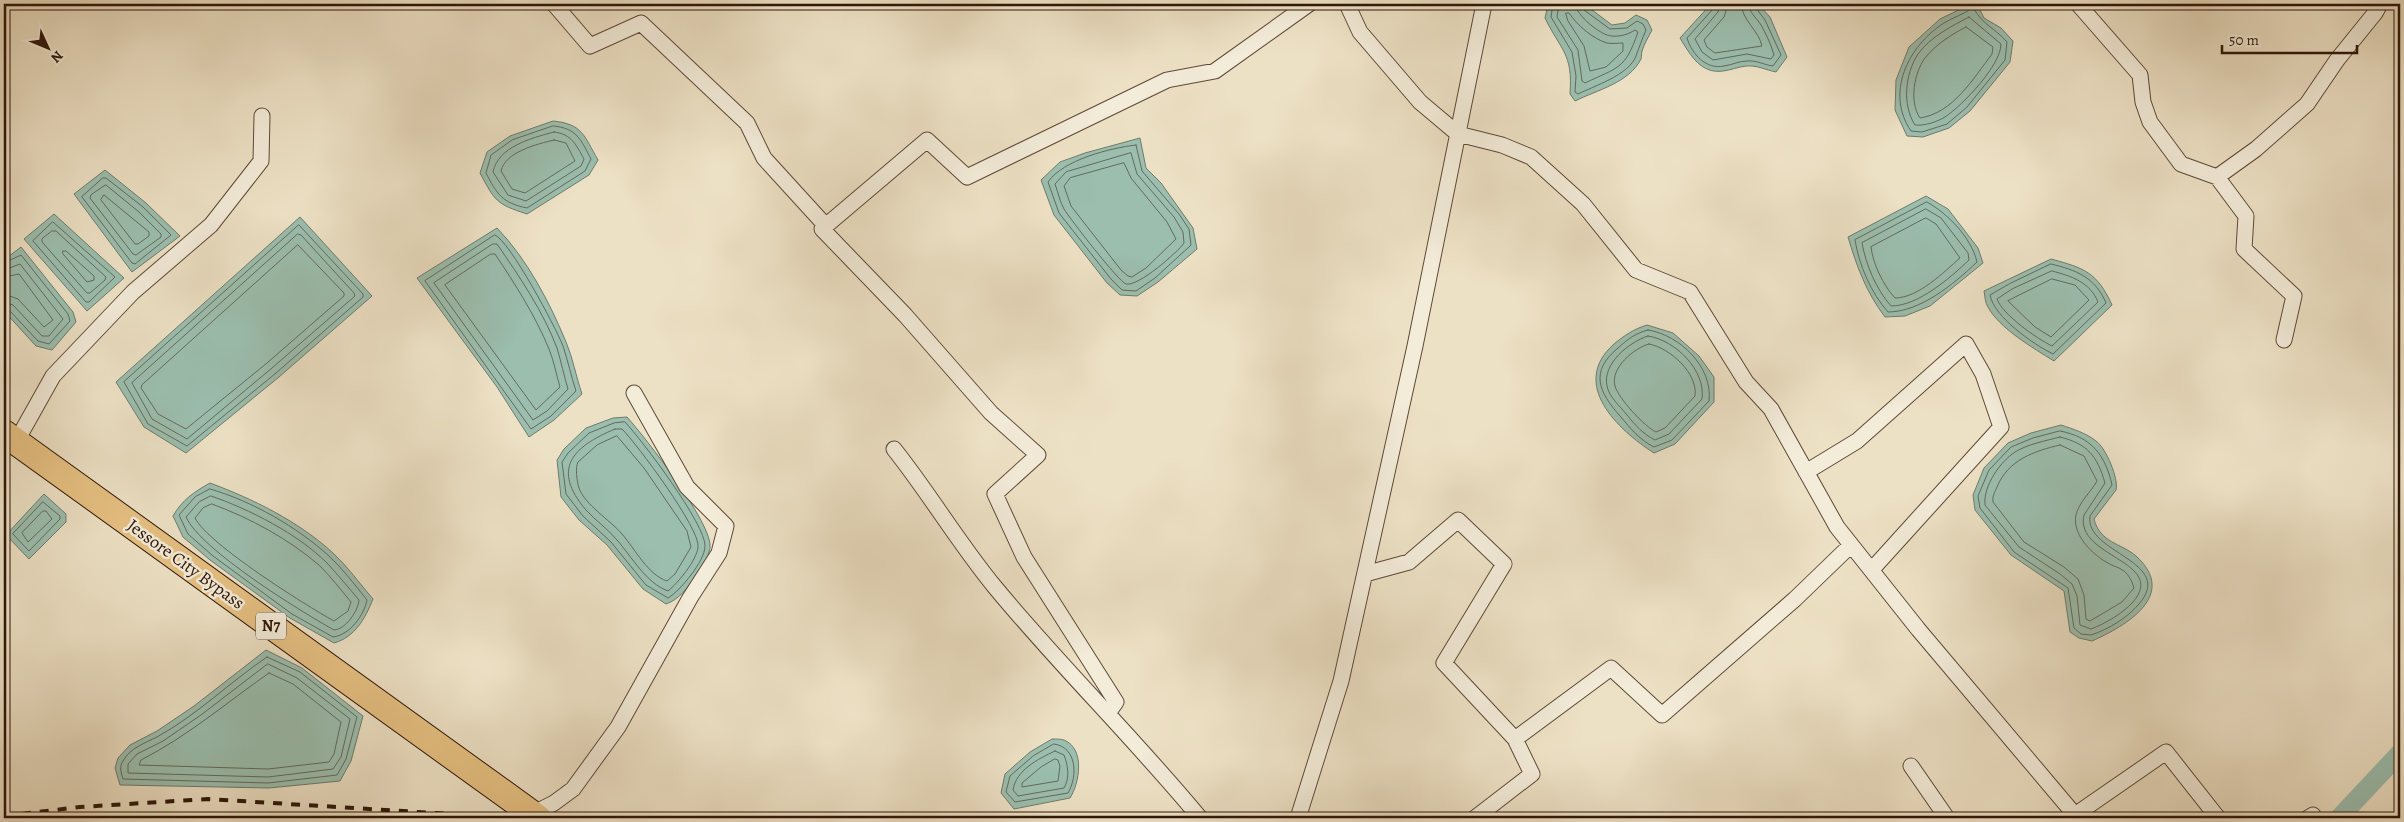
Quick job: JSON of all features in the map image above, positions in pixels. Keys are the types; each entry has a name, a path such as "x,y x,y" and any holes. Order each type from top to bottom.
{"highway":[{"name":"Jessore City Bypass","path":"10,438 535,816"}],"street":[{"path":"554,4 590,46 641,23 746,123 764,158 826,226"},
{"path":"1108,712 1116,702 1024,557 994,494 1038,455 991,413 904,315 822,230 927,140 967,177 1167,80 1215,71 1309,4"},
{"path":"1348,4 1360,32 1420,102 1458,134 1502,145 1530,157 1583,204 1636,270 1690,292 1746,382 1771,409 1837,527 1918,629 2075,815 2166,752 2218,818"},
{"path":"1298,818 1341,681 1415,346 1484,4"},
{"path":"2078,4 2140,75 2143,102 2150,122 2182,164 2217,177 2246,216 2244,249 2294,296 2284,340"},
{"path":"2217,177 2256,149 2307,104 2337,60 2375,14 2380,4"},
{"path":"10,438 54,376 133,292 211,225 261,161 262,116"},
{"path":"1806,472 1857,441 1966,344 1983,374 2001,427 1876,565"},
{"path":"535,816 573,789 618,727 690,598 719,553 726,526 687,487 634,393"},
{"path":"894,448 993,584 1042,643 1108,712 1200,818"},
{"path":"1365,574 1409,562 1458,520 1504,564 1444,662 1515,739 1532,774 1475,818"},
{"path":"1515,739 1611,668 1662,715 1795,599 1851,544"},
{"path":"1911,766 1947,818"}],"water":[{"path":"1584,4 1612,25 1625,23 1636,15 1647,20 1652,30 1636,67 1621,80 1575,101 1570,94 1570,69 1568,61 1545,18 1548,5"},
{"path":"1711,4 1758,4 1770,17 1787,57 1776,72 1750,66 1715,71 1703,67 1697,62 1680,38"},
{"path":"1971,4 1977,4 1984,18 2001,28 2013,41 2010,62 1970,111 1949,128 1923,137 1907,136 1895,110 1896,80 1909,47 1940,19"},
{"path":"553,121 577,128 586,138 598,160 589,175 527,214 502,204 493,196 480,173 487,152 510,136"},
{"path":"1140,138 1146,168 1161,183 1193,228 1197,249 1158,282 1137,296 1120,295 1107,283 1054,215 1041,180 1060,162"},
{"path":"105,170 146,203 180,236 132,272 74,194"},
{"path":"1926,196 1948,209 1978,248 1983,263 1930,306 1905,316 1885,317 1872,298 1863,279 1848,237"},
{"path":"54,214 124,278 87,311 24,239"},
{"path":"300,217 372,296 279,377 186,453 144,427 116,382"},
{"path":"497,228 528,267 545,297 560,327 582,394 554,420 529,437 497,387 417,278"},
{"path":"21,247 73,312 76,322 52,350 36,346 4,311 4,260"},
{"path":"2051,259 2072,265 2095,278 2112,305 2054,361 2017,337 1993,315 1987,305 1984,291"},
{"path":"1647,325 1673,333 1699,356 1714,377 1714,402 1675,444 1654,453 1626,432 1614,419 1604,405 1597,390 1596,375 1601,359 1614,344 1638,328"},
{"path":"627,417 648,442 690,501 708,537 710,548 701,568 682,594 666,604 643,589 607,545 579,520 561,497 557,460 564,449 586,428 613,418"},
{"path":"2061,425 2088,436 2096,441 2104,450 2114,472 2116,490 2094,519 2097,527 2106,538 2136,556 2148,570 2152,584 2150,596 2143,608 2119,627 2092,641 2079,638 2070,632 2064,591 2011,555 1975,510 1973,495 1984,468 2008,443 2031,433"},
{"path":"210,483 259,504 290,521 319,541 338,558 373,599 363,620 353,632 334,643 290,618 210,560 183,537 173,516 180,505"},
{"path":"44,494 66,514 66,522 29,559 6,535"},
{"path":"266,650 302,668 363,716 351,761 340,781 269,788 120,785 115,768 118,758 130,745 157,731 194,706"},
{"path":"1052,739 1064,740 1071,745 1078,759 1078,776 1070,798 1014,809 1001,793 1005,774 1030,752"}],"waterway":[{"path":"2339,818 2400,753"}],"railway":[{"path":"4,816 80,807 208,799 515,818"}]}
